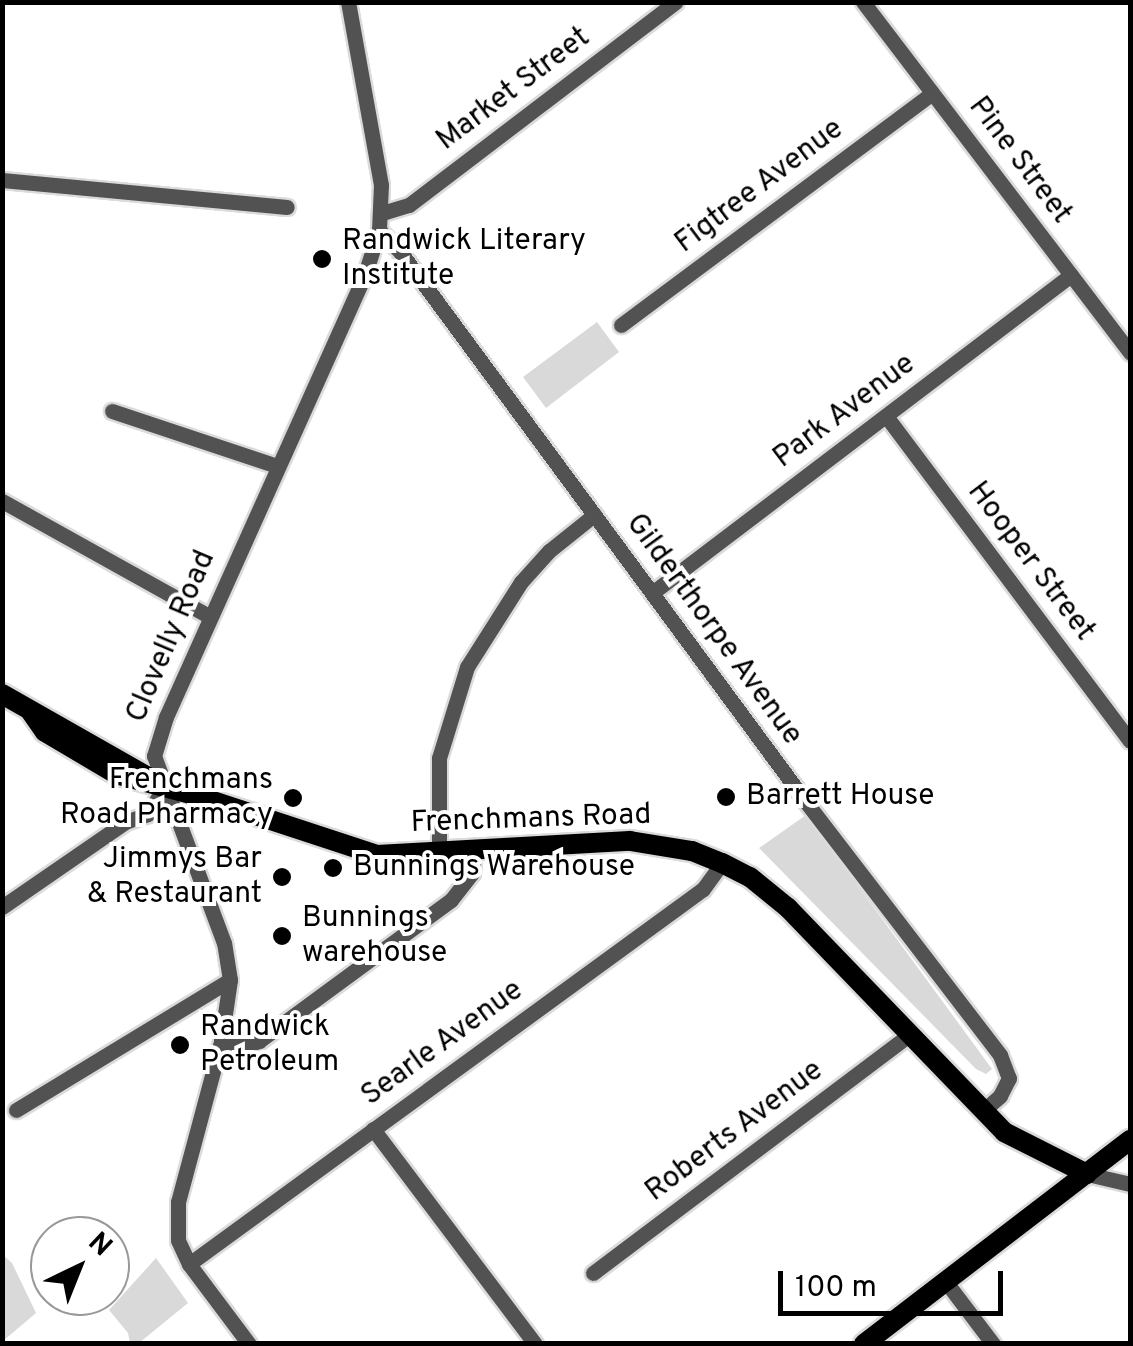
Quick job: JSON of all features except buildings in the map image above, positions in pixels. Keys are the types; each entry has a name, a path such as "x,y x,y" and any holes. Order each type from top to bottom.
{"main road":[{"name":"Frenchmans Road","path":"2,694 30,712 54,720 164,788 377,855 630,841 692,851 722,863 770,892 982,1111 1021,1144 1087,1174"},
{"path":"864,1344 1130,1140"}],"street":[{"name":"Clovelly Road","path":"249,1344 189,1264 178,1240 176,1217 222,1041 230,980 224,943 154,756 158,734 209,616 366,271 381,221 348,2"},
{"name":"Market Street","path":"381,221 408,205 676,2"},
{"name":"Pine Street","path":"863,2 1130,352"},
{"name":"Figtree Avenue","path":"621,325 932,93"},
{"path":"2,180 287,207"},
{"name":"Gilderthorpe Avenue","path":"381,221 652,594 1000,1055 1009,1078 982,1111"},
{"name":"Park Avenue","path":"652,594 1071,275"},
{"path":"112,411 278,466"},
{"name":"Hooper Street","path":"886,416 1130,741"},
{"path":"2,501 209,616"},
{"path":"438,852 439,758 466,666 522,582 549,551 594,515"},
{"path":"2,906 125,822 148,814 164,788"},
{"path":"222,1041 242,1046 259,1041 451,900 472,874 474,850"},
{"name":"Searle Avenue","path":"189,1264 703,889 722,863"},
{"path":"16,1110 230,980"},
{"name":"Roberts Avenue","path":"593,1273 909,1035"},
{"path":"373,1129 535,1344"},
{"path":"1087,1174 1130,1184"},
{"path":"946,1282 993,1344"}],"shaded area":[{"path":"597,322 619,352 546,408 523,377"},
{"path":"806,815 992,1069 986,1074 976,1069 759,848"},
{"path":"3,1255 12,1263 30,1300 32,1316 3,1341"},
{"path":"156,1258 188,1303 139,1343 130,1343 128,1333 114,1316 130,1316 130,1287"}],"place":[{"name":"Randwick Literary Institute","path":"322,259"},
{"name":"Barrett House","path":"726,797"},
{"name":"Frenchmans Road Pharmacy","path":"293,798"},
{"name":"Bunnings Warehouse","path":"333,868"},
{"name":"Jimmys Bar & Restaurant","path":"282,877"},
{"name":"Bunnings warehouse","path":"282,936"},
{"name":"Randwick Petroleum","path":"180,1045"}]}
